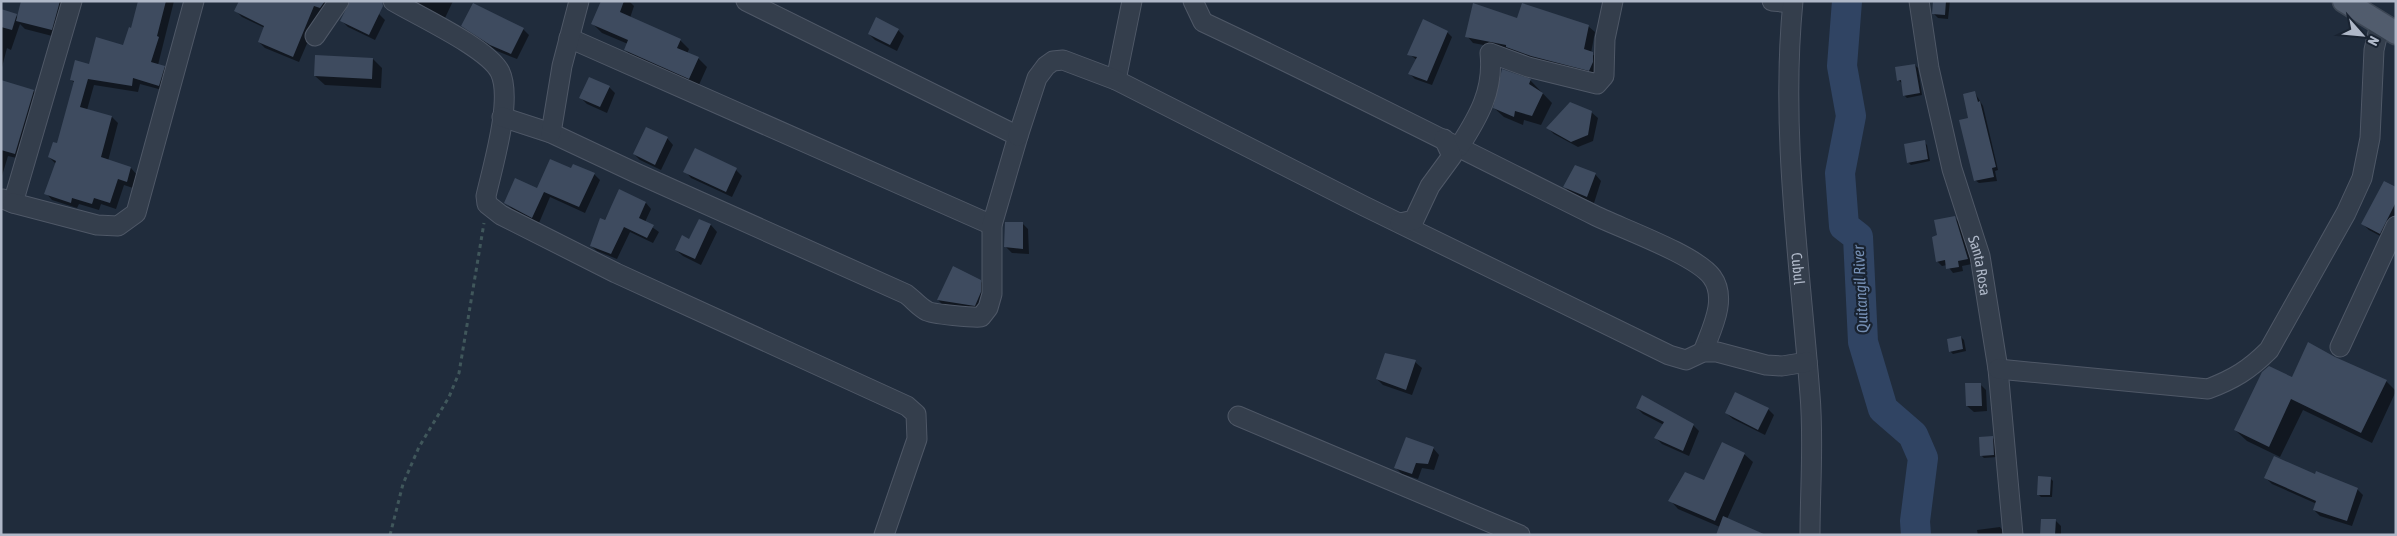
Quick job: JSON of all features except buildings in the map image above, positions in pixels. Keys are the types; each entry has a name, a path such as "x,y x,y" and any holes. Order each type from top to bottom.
{"main road":[{"path":"2344,1 2388,28"}],"street":[{"path":"72,1 7,201 97,225 118,226 136,213 194,1"},
{"path":"315,36 340,1"},
{"path":"393,1 486,54 500,72 505,96 486,196 487,204 500,214 616,273 907,406 916,414 918,439 884,535"},
{"path":"551,132 562,66 579,1"},
{"path":"746,1 1018,136"},
{"path":"1116,80 1132,1"},
{"path":"1193,1 1203,22 1336,84 1597,217 1699,264 1712,278 1719,293 1717,314 1703,352"},
{"path":"1451,143 1479,117 1492,74 1490,53 1528,67 1597,84 1604,76 1606,39 1613,1"},
{"path":"1772,1 1793,2"},
{"name":"Santa Rosa","path":"1920,1 1929,68 1952,169 1980,256 1998,369 2013,535"},
{"name":"Cubul","path":"1793,2 1789,118 1800,295 1810,397 1810,535"},
{"path":"1998,369 2208,389 2230,380 2252,367 2274,342 2338,229 2362,178 2370,138 2374,50 2388,28"},
{"path":"569,38 992,224"},
{"path":"502,117 551,132 636,173 906,294 929,312 956,314 973,318 981,317 988,308 992,294 992,224 1037,78 1046,66 1053,61 1063,60 1116,80 1654,349 1686,360 1703,352 1734,355 1766,365 1782,366 1807,362"},
{"path":"1400,223 1414,220 1430,186 1452,156 1451,143"},
{"path":"2340,347 2396,226"},
{"path":"1238,416 1520,535"}],"path":[{"path":"390,535 404,484 419,447 449,397 459,373 487,204"}],"waterway":[{"name":"Quitangil River","path":"1847,1 1842,66 1851,116 1840,173 1844,226 1858,237 1863,342 1883,409 1913,435 1923,458 1915,521 1916,535"}]}
